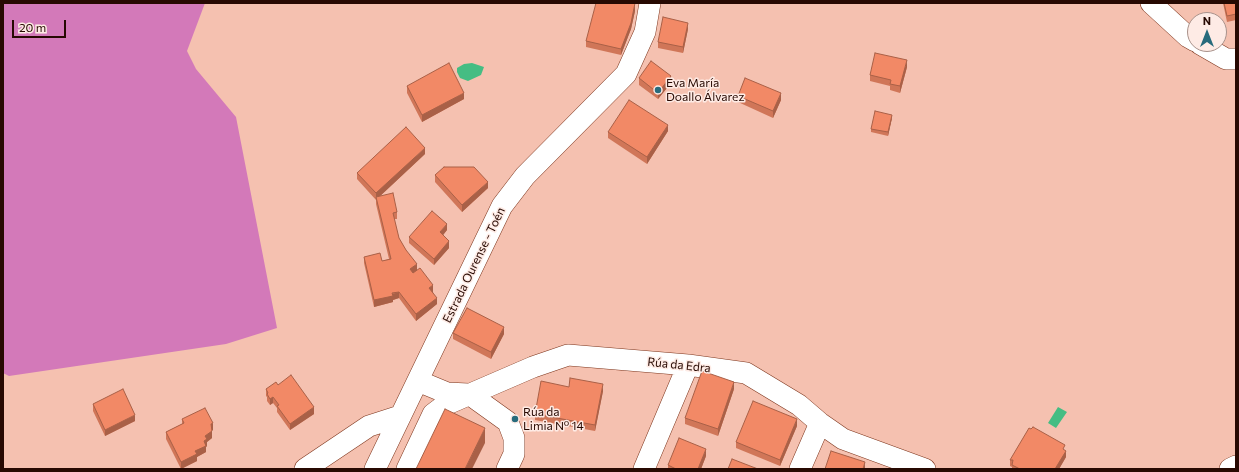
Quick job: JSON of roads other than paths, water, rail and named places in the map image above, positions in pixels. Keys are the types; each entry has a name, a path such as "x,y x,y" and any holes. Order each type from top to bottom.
{"street":[{"name":"Estrada Ourense - Toén","path":"375,469 502,206 525,176 626,74 645,32 650,3"},
{"path":"1151,3 1187,36"},
{"path":"1214,52 1226,59 1236,59"},
{"name":"Rúa da Edra","path":"418,381 447,393 469,394 568,355 688,365 746,373 799,405 820,424 843,439 888,463 925,469"},
{"path":"644,469 688,365"},
{"path":"408,469 433,414 444,405 469,394 508,422 514,438 514,454 507,469"},
{"path":"305,469 369,426 400,416"},
{"path":"800,469 820,424"},
{"path":"1230,469 1236,466"}],"place":[{"name":"Eva María Doallo Álvarez","path":"658,90"},
{"name":"Rúa da Limia Nº 14","path":"515,419"}]}
